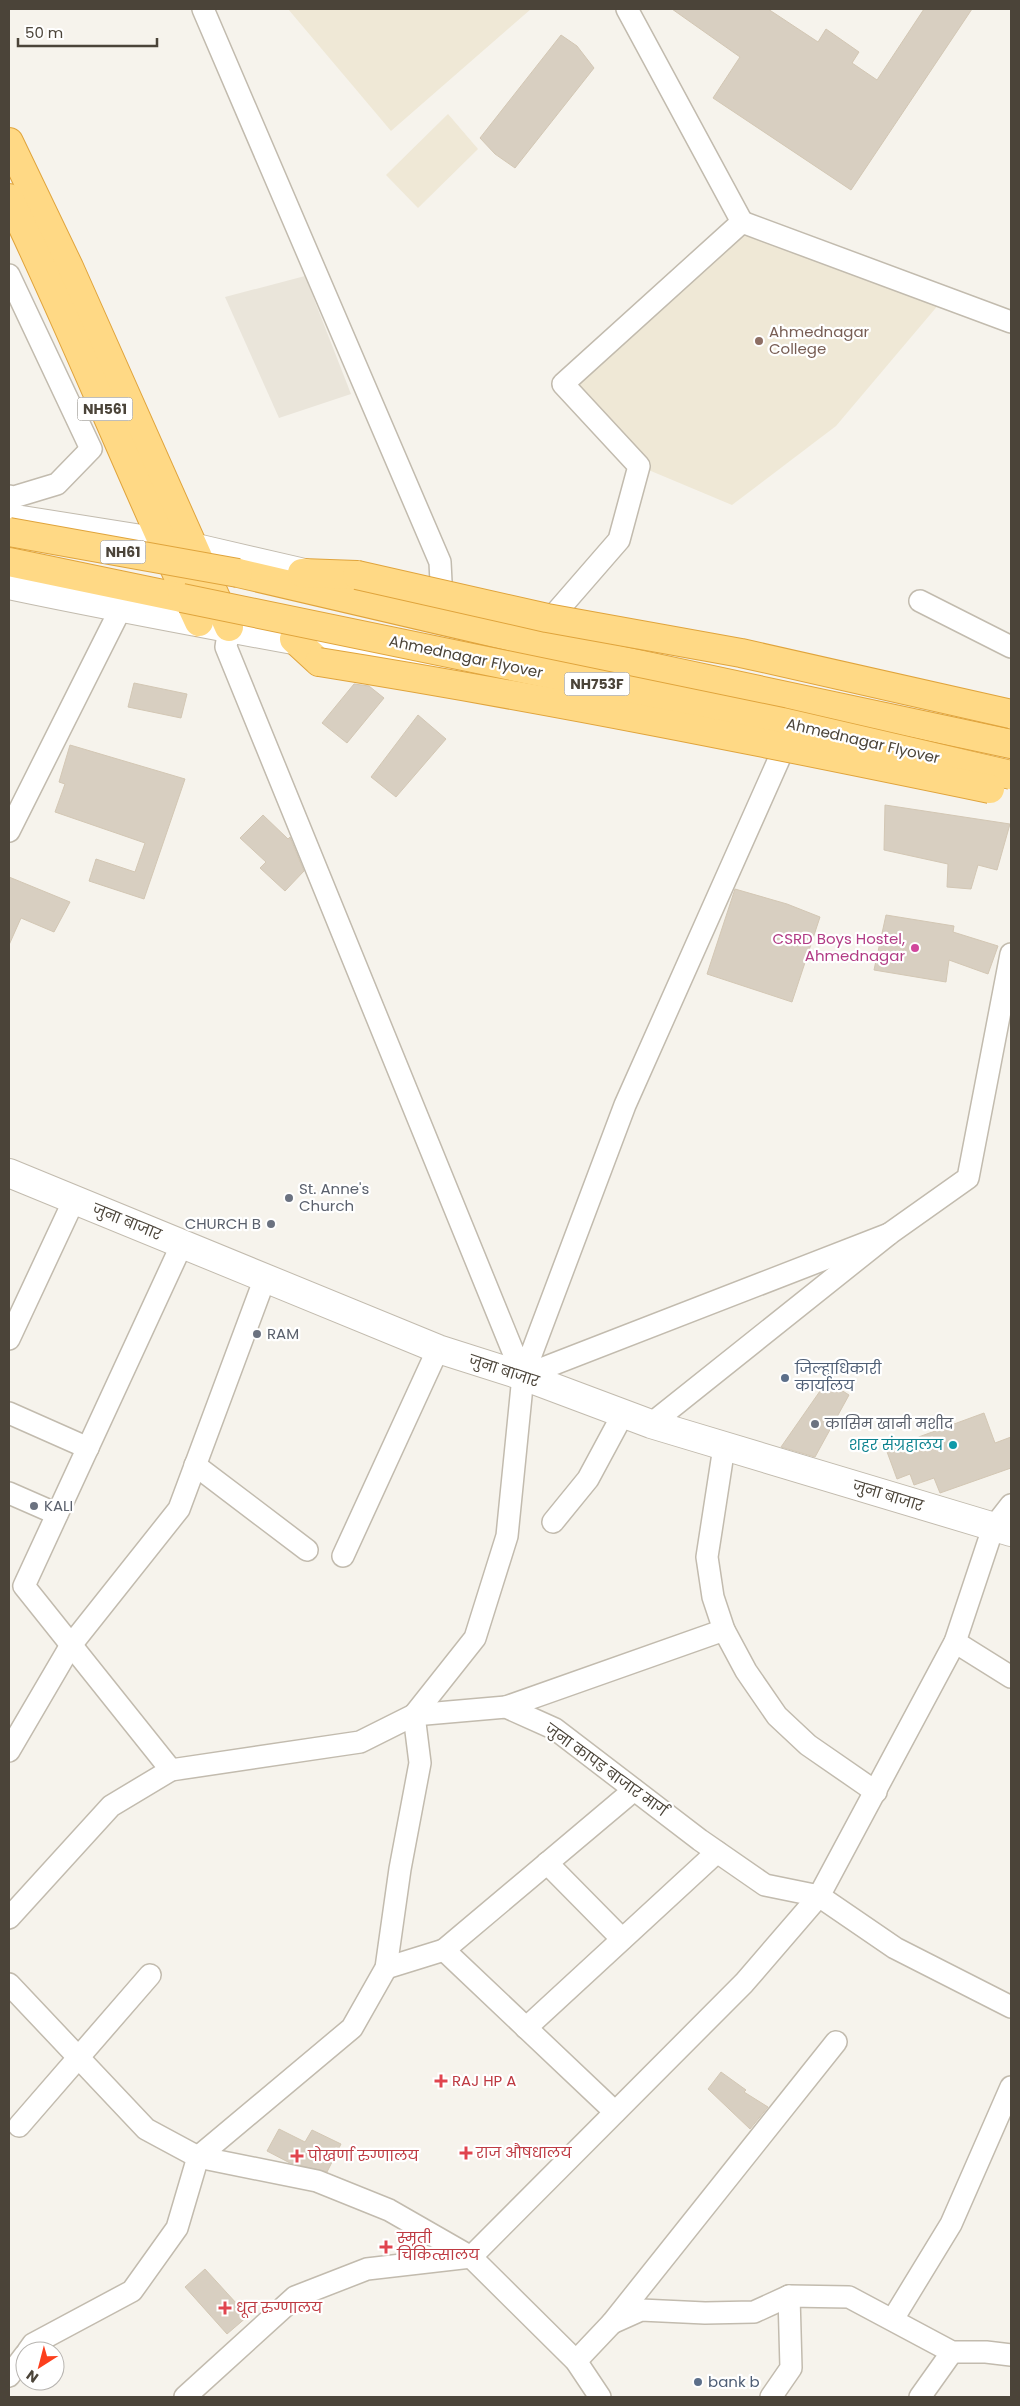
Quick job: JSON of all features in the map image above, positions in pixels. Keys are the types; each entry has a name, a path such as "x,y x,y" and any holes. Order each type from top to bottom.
{"highway":[{"path":"9,142 69,267 192,547 227,637"},
{"name":"NH561","path":"9,198 50,284 162,542 200,622"},
{"name":"Ahmednagar Flyover","path":"9,532 238,573 525,640 1011,744"},
{"name":"Ahmednagar Flyover","path":"9,562 782,722 1011,775"},
{"path":"302,573 358,575 547,618 742,653 1011,714"},
{"path":"294,639 319,662 592,710 874,764 1011,794"}],"street":[{"path":"203,9 440,562 442,602"},
{"path":"634,12 742,222 1011,322"},
{"path":"546,624 619,540 639,466 563,384 742,222"},
{"path":"9,275 91,450 57,484 14,497 9,496"},
{"path":"9,518 192,547 302,573 1011,722"},
{"path":"9,584 120,608 200,622 227,637 294,639 575,694 1011,786"},
{"path":"920,601 1011,647"},
{"path":"9,831 120,608"},
{"path":"227,637 523,1376"},
{"path":"39,2341 132,2291 177,2228 198,2157 352,2028 386,1968 400,1870 420,1763 414,1715 475,1638 506,1536 523,1376 625,1105 788,739"},
{"path":"650,1424 889,1234 968,1178 1011,954"},
{"name":"जुना बाजार","path":"9,1173 438,1349 523,1376 650,1424 1002,1530"},
{"path":"9,1339 74,1200"},
{"path":"523,1376 889,1234"},
{"path":"171,1770 71,1645 16,1588 58,1514 182,1244"},
{"path":"9,1751 71,1645 179,1509 265,1278"},
{"path":"343,1556 438,1349"},
{"path":"9,1413 88,1448"},
{"path":"552,1522 588,1479 623,1414"},
{"path":"724,1447 707,1557 713,1597 724,1630 746,1671 777,1716 808,1745 876,1792"},
{"path":"195,1466 307,1550"},
{"path":"9,1493 58,1514"},
{"path":"186,2397 295,2297 367,2269 471,2257 744,1983 819,1896 955,1642 1011,1505"},
{"path":"506,1707 724,1630"},
{"path":"955,1642 1011,1677"},
{"name":"जुना कापड बाजार मार्ग","path":"9,1918 111,1806 171,1770 360,1742 414,1715 506,1707 555,1729 717,1852 765,1885 819,1896 895,1948 1011,2007"},
{"path":"386,1968 444,1950 634,1790"},
{"path":"526,2028 717,1852"},
{"path":"547,1863 622,1940"},
{"path":"444,1950 615,2112"},
{"path":"19,2126 150,1975"},
{"path":"9,1984 146,2129 198,2157 317,2182 389,2210 471,2257 576,2361 596,2395"},
{"path":"576,2361 612,2323 836,2042"},
{"path":"893,2319 951,2224 1004,2121 1011,2087"},
{"path":"612,2323 641,2310 705,2314 754,2312 789,2296 849,2297 952,2352 986,2352 1011,2356"},
{"path":"771,2397 791,2368 789,2296"},
{"path":"920,2397 952,2352"}],"shaded area":[{"path":"288,9 531,9 391,131"},
{"path":"448,114 478,149 418,208 386,175"},
{"name":"Ahmednagar College","path":"742,222 945,297 836,426 732,505 639,466 563,384"},
{"path":"305,276 351,394 279,418 225,297"}],"building":[{"path":"672,9 768,9 818,42 826,29 859,52 852,63 877,80 924,9 972,9 851,190 713,98 740,57"},
{"path":"561,35 577,46 594,68 515,168 495,154 480,138"},
{"path":"134,683 187,694 181,718 128,707"},
{"path":"354,684 369,686 384,698 347,743 322,723"},
{"path":"418,715 446,739 396,797 371,777"},
{"path":"70,745 185,779 144,899 89,881 96,859 135,872 145,843 55,812 65,784 59,782"},
{"path":"885,805 1010,824 997,870 978,865 971,889 947,887 948,864 884,850"},
{"path":"263,815 288,839 290,837 304,871 285,891 260,868 266,862 240,838"},
{"path":"9,877 70,902 54,932 21,918 9,945"},
{"path":"735,889 787,904 820,917 792,1002 707,974"},
{"name":"CSRD Boys Hostel, Ahmednagar","path":"886,915 954,926 953,932 998,946 988,974 949,960 946,982 874,970"},
{"name":"कासिम खानी मशीद","path":"827,1381 849,1395 815,1457 781,1447"},
{"path":"984,1413 995,1443 1011,1437 1011,1468 940,1493 934,1478 914,1485 910,1474 897,1479 886,1449"},
{"path":"721,2072 746,2090 744,2092 768,2107 750,2129 708,2089"},
{"path":"279,2129 305,2142 312,2130 341,2144 327,2172 290,2163 267,2151"},
{"path":"205,2269 248,2316 227,2334 185,2287"}],"place":[{"name":"Ahmednagar College","path":"759,341"},
{"name":"CSRD Boys Hostel, Ahmednagar","path":"915,948"},
{"name":"St. Anne's Church","path":"289,1198"},
{"name":"CHURCH B","path":"271,1224"},
{"name":"RAM","path":"257,1334"},
{"name":"जिल्हाधिकारी कार्यालय","path":"785,1378"},
{"name":"कासिम खानी मशीद","path":"815,1424"},
{"name":"शहर संग्रहालय","path":"953,1445"},
{"name":"KALI","path":"34,1506"},
{"name":"RAJ HP A","path":"441,2081"},
{"name":"राज औषधालय","path":"466,2153"},
{"name":"पोखर्णा रुग्णालय","path":"297,2156"},
{"name":"स्मृती चिकित्सालय","path":"386,2247"},
{"name":"धूत रुग्णालय","path":"225,2308"},
{"name":"bank b","path":"698,2382"}]}
